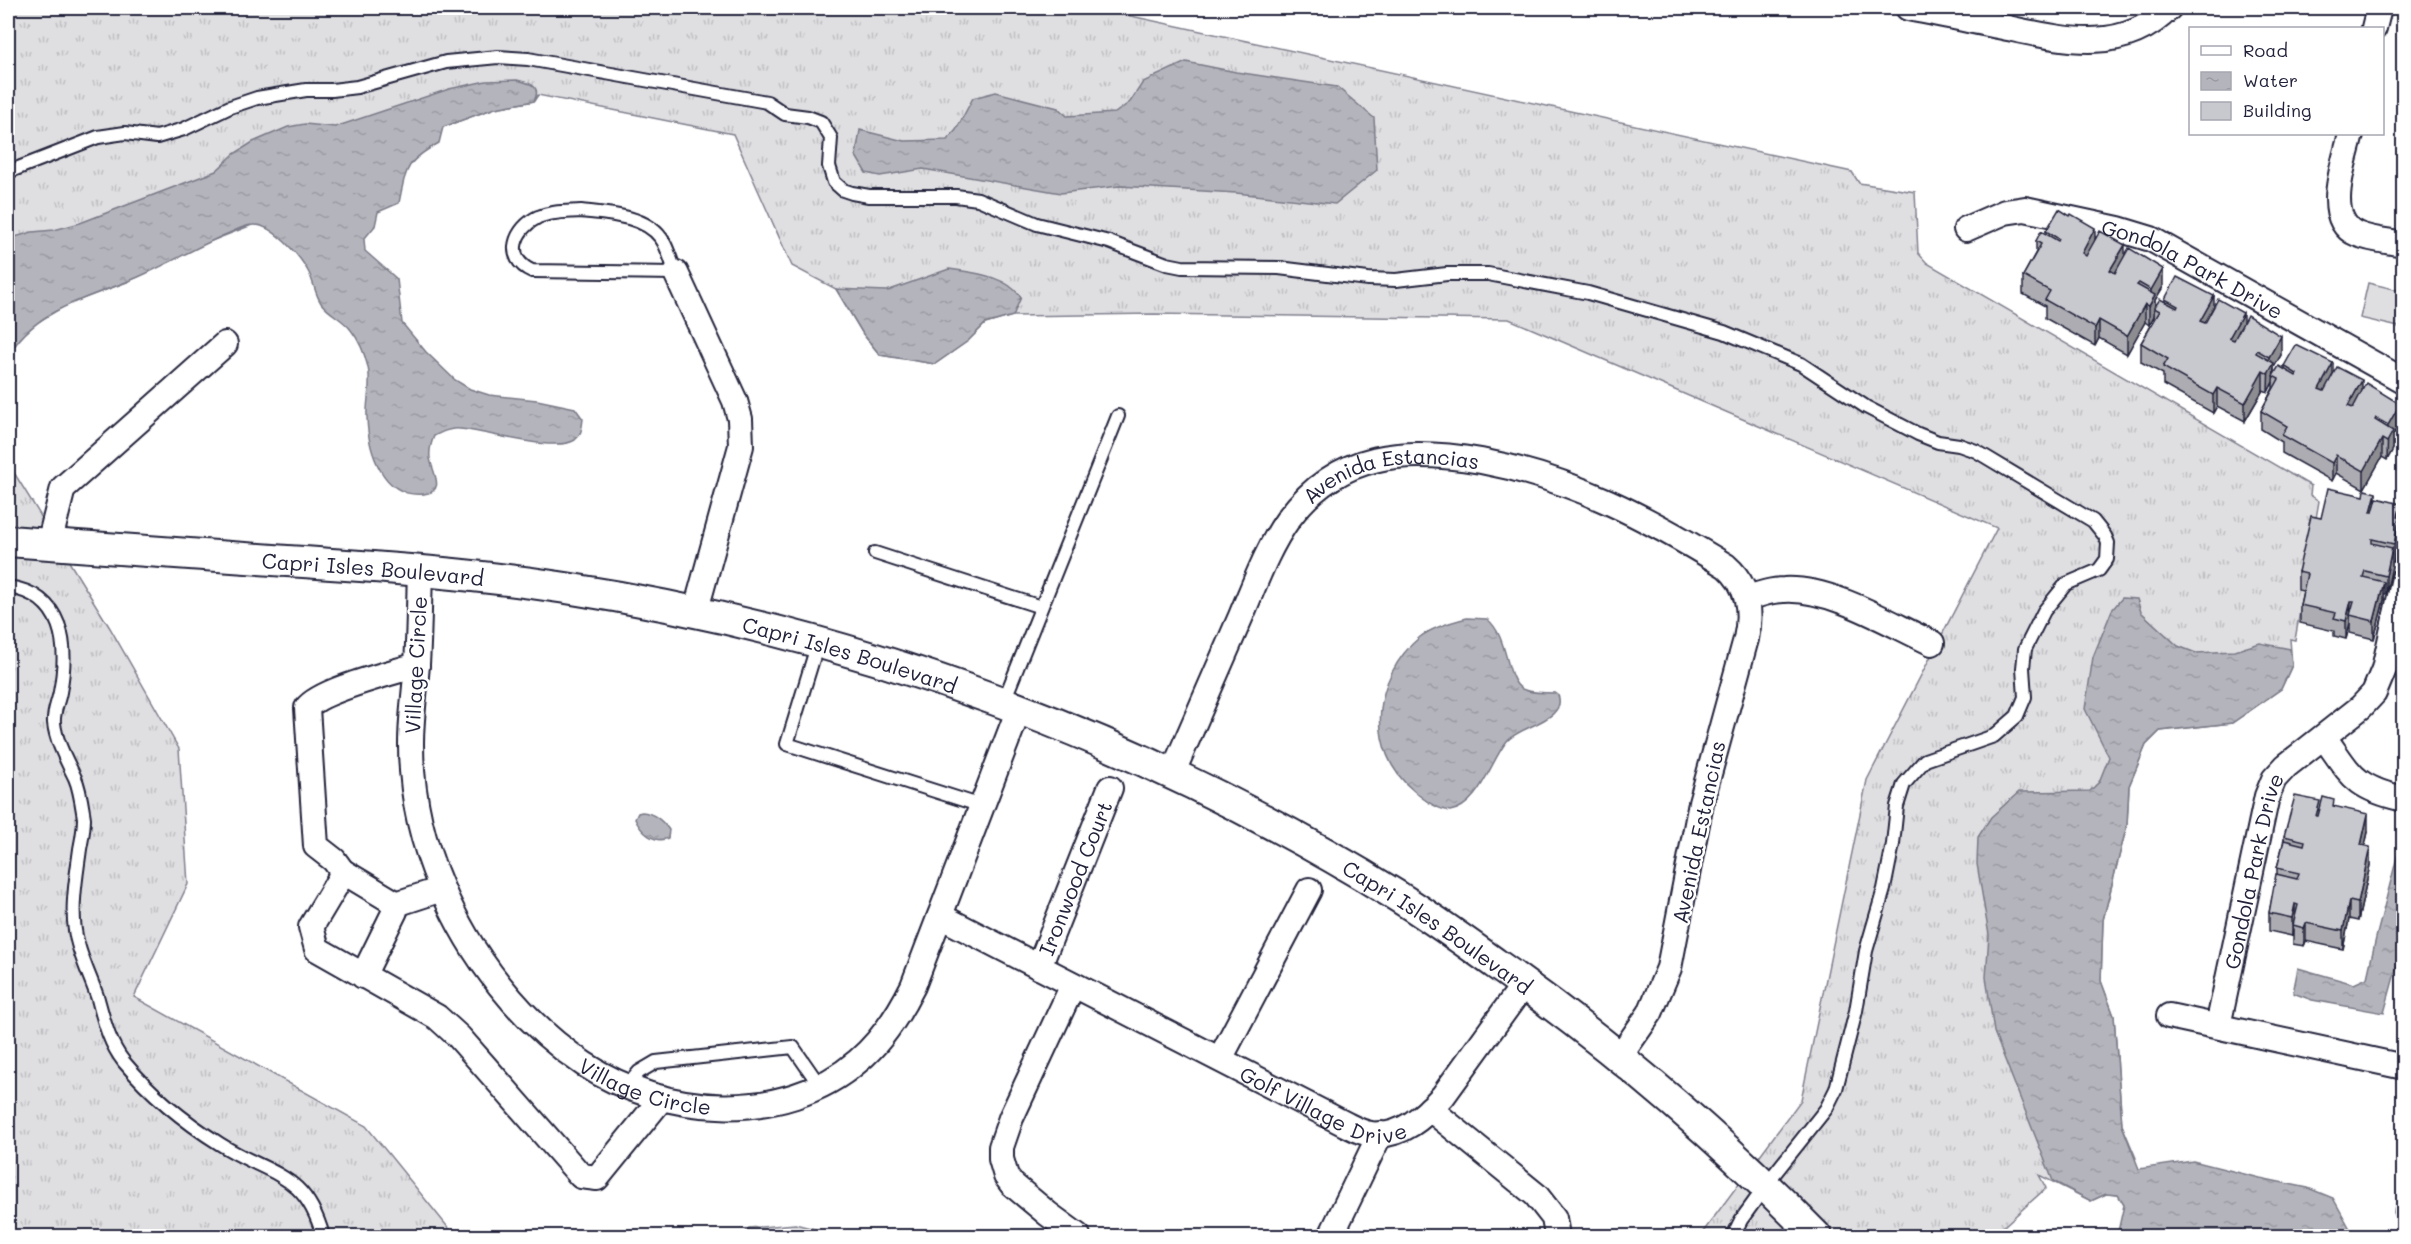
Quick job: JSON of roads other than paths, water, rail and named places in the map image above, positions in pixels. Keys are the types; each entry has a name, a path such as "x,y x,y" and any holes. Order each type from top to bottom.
{"street":[{"path":"1908,8 2056,38 2091,41 2109,39 2140,29 2169,8"},
{"path":"2374,27 2379,8"},
{"path":"2351,135 2338,195 2338,211 2347,227 2355,233 2403,244"},
{"name":"Gondola Park Drive","path":"1966,229 2005,212 2025,209 2140,235 2403,381"},
{"path":"676,273 735,401 741,428 739,461 695,613"},
{"path":"49,544 63,488 225,344"},
{"name":"Avenida Estancias","path":"1172,774 1262,567 1281,530 1300,506 1320,487 1339,474 1370,461 1413,453 1445,455 1515,468 1558,480 1641,517 1726,566 1739,579 1748,598 1748,629 1701,803 1669,969 1650,1013 1620,1056"},
{"name":"Capri Isles Boulevard","path":"8,541 420,570 571,588 758,627 818,643 1011,706 1093,738 1172,774 1357,872 1439,923 1620,1056 1667,1095 1766,1186 1816,1236"},
{"name":"Village Circle","path":"420,570 417,665 411,734 413,774 416,801 428,852 442,889 471,945 524,1012 584,1064 627,1086 662,1098 700,1105 732,1106 783,1100 837,1077 877,1043 892,1024 913,986 982,806 1011,706"},
{"name":"Gondola Park Drive","path":"2218,1026 2267,796 2274,779 2286,766 2361,707 2377,687 2384,669 2403,578"},
{"path":"1748,598 1785,590 1802,590 1829,596 1932,643"},
{"path":"363,976 395,911 392,901 342,871 316,846 307,708 311,702 328,694 417,665"},
{"path":"2324,737 2354,778 2365,787 2381,794 2403,799"},
{"name":"Ironwood Court","path":"1040,967 1110,788"},
{"path":"342,871 311,927 317,949 437,1017 459,1037 581,1176 597,1178 662,1098"},
{"path":"393,905 442,889"},
{"path":"1220,1059 1309,890"},
{"path":"940,916 1040,967"},
{"name":"Golf Village Drive","path":"1040,967 1345,1124 1362,1132 1380,1134 1409,1126 1431,1109 1443,1096 1524,984"},
{"path":"1073,985 1011,1118 1001,1147 1001,1159 1006,1176 1012,1184 1078,1236"},
{"path":"2169,1016 2403,1067"},
{"path":"1431,1109 1547,1207 1554,1218 1557,1236"},
{"path":"1331,1236 1380,1134"}],"lane":[{"path":"8,172 98,136 125,133 157,137 184,129 230,107 257,98 306,90 357,87 446,62 498,57 528,59 766,102 785,114 808,117 821,122 831,138 831,175 834,182 843,190 869,196 956,196 978,199 1037,224 1109,242 1173,266 1279,268 1368,279 1396,280 1447,274 1488,274 1588,293 1716,328 1801,364 1866,407 1918,434 1938,442 1959,445 1976,451 2093,521 2106,536 2108,549 2106,560 2099,570 2066,584 2044,611 2025,649 2023,668 2025,697 2021,709 2010,724 1994,736 1925,760 1904,784 1897,806 1895,831 1884,889 1864,959 1856,1011 1840,1076 1826,1109 1766,1186 1732,1236"},
{"path":"556,212 607,214 631,219 648,226 661,237 676,273 531,271 522,267 514,254 518,237 525,225 539,217 556,212"},
{"path":"1011,706 1041,607 1118,416"},
{"path":"875,553 1041,607"},
{"path":"8,586 33,594 43,602 59,623 62,634 64,656 54,723 62,750 76,779 84,821 76,883 74,926 77,943 112,1043 123,1061 163,1101 218,1143 295,1185 306,1196 313,1208 323,1236"},
{"path":"818,643 787,744 982,806"},
{"path":"627,1086 639,1072 656,1062 793,1047 820,1086"}],"water":[{"path":"1186,62 1337,87 1374,118 1377,170 1335,204 1236,193 1119,186 1061,193 923,169 880,176 866,173 856,156 860,130 904,141 947,140 956,130 973,98 996,92 1058,108 1067,116 1115,113 1130,102 1143,82"},
{"path":"517,80 530,84 536,89 534,101 495,108 443,127 439,143 420,155 409,167 399,203 378,212 375,226 364,239 365,251 397,279 402,323 426,352 455,380 470,389 489,395 537,400 575,408 583,419 580,433 575,440 552,444 536,443 460,429 449,430 434,436 431,444 430,458 437,485 435,489 424,494 398,489 380,470 370,444 367,417 369,373 359,343 348,326 321,303 309,273 300,258 277,235 261,226 250,225 240,228 145,274 69,304 35,325 20,339 8,356 8,239 80,223 216,171 234,154 253,142 288,127 305,124 335,127 449,89 486,81"},
{"path":"949,269 988,276 1007,284 1021,297 1013,316 985,324 968,341 935,364 880,355 863,334 836,289 887,291"},
{"path":"2122,598 2137,599 2141,612 2178,646 2196,653 2234,651 2260,643 2290,649 2292,665 2281,689 2232,723 2160,731 2146,745 2129,786 2127,825 2103,920 2101,981 2114,1016 2122,1125 2139,1169 2193,1161 2308,1188 2333,1198 2354,1236 2117,1236 2124,1205 2118,1195 2106,1194 2091,1201 2053,1181 1994,1032 1986,977 1989,935 1977,864 1978,837 1991,817 2019,792 2090,791 2099,782 2109,757 2085,709 2093,657 2112,610"},
{"path":"1467,618 1487,619 1494,627 1503,646 1512,677 1522,689 1530,692 1555,693 1558,695 1559,704 1556,711 1549,717 1507,741 1477,792 1460,808 1450,811 1426,801 1398,774 1387,755 1382,735 1381,713 1384,692 1392,672 1404,653 1420,637 1431,630"},
{"path":"638,813 654,815 664,823 669,830 668,838 653,838 644,832 635,819"},
{"path":"2402,838 2403,944 2384,1013 2312,1000 2293,993 2298,968 2354,984 2367,978"},
{"path":"2403,1197 2403,1226 2396,1219 2394,1212 2396,1204"}]}
